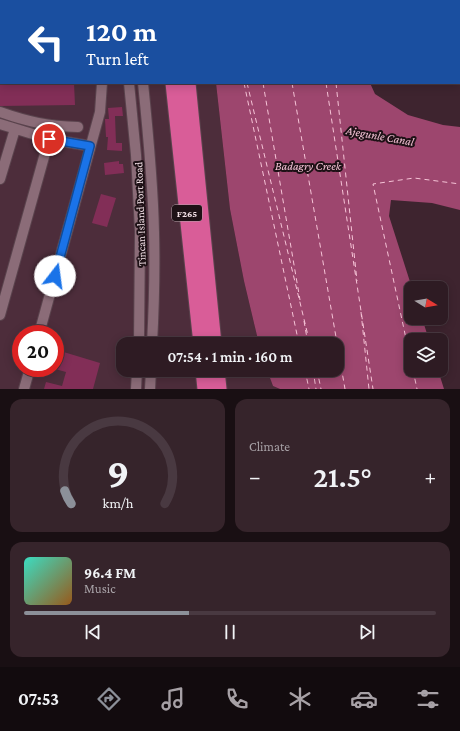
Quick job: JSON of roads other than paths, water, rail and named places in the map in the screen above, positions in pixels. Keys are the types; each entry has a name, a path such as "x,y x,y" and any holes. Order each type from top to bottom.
{"highway":[{"name":"F265","path":"173,84 200,337"},
{"name":"F265","path":"188,84 213,337"},
{"path":"204,377 205,389"},
{"path":"218,377 219,389"}],"street":[{"path":"41,325 100,112 102,84"},
{"name":"Tincan Island Port Road","path":"129,84 136,155 140,231 139,337"},
{"name":"Tincan Island Port Road","path":"143,84 150,152 154,230 152,337"},
{"path":"0,112 44,125 78,127"},
{"path":"0,124 49,139 90,146"},
{"path":"0,180 14,129"},
{"path":"0,315 49,139"},
{"path":"24,389 27,377"},
{"path":"136,389 137,377"},
{"path":"150,389 151,377"}],"water":[{"name":"Badagry Creek","path":"216,84 370,84 375,94 408,115 443,125 460,127 460,210 432,203 391,200 389,216 410,281 404,281 404,325 424,325 427,333 404,333 404,377 440,377 444,389 280,389 273,386 270,377 344,377 344,337 257,337 244,281 230,209"}],"water label":[{"name":"Ajegunle Canal","path":"380,136"}]}
